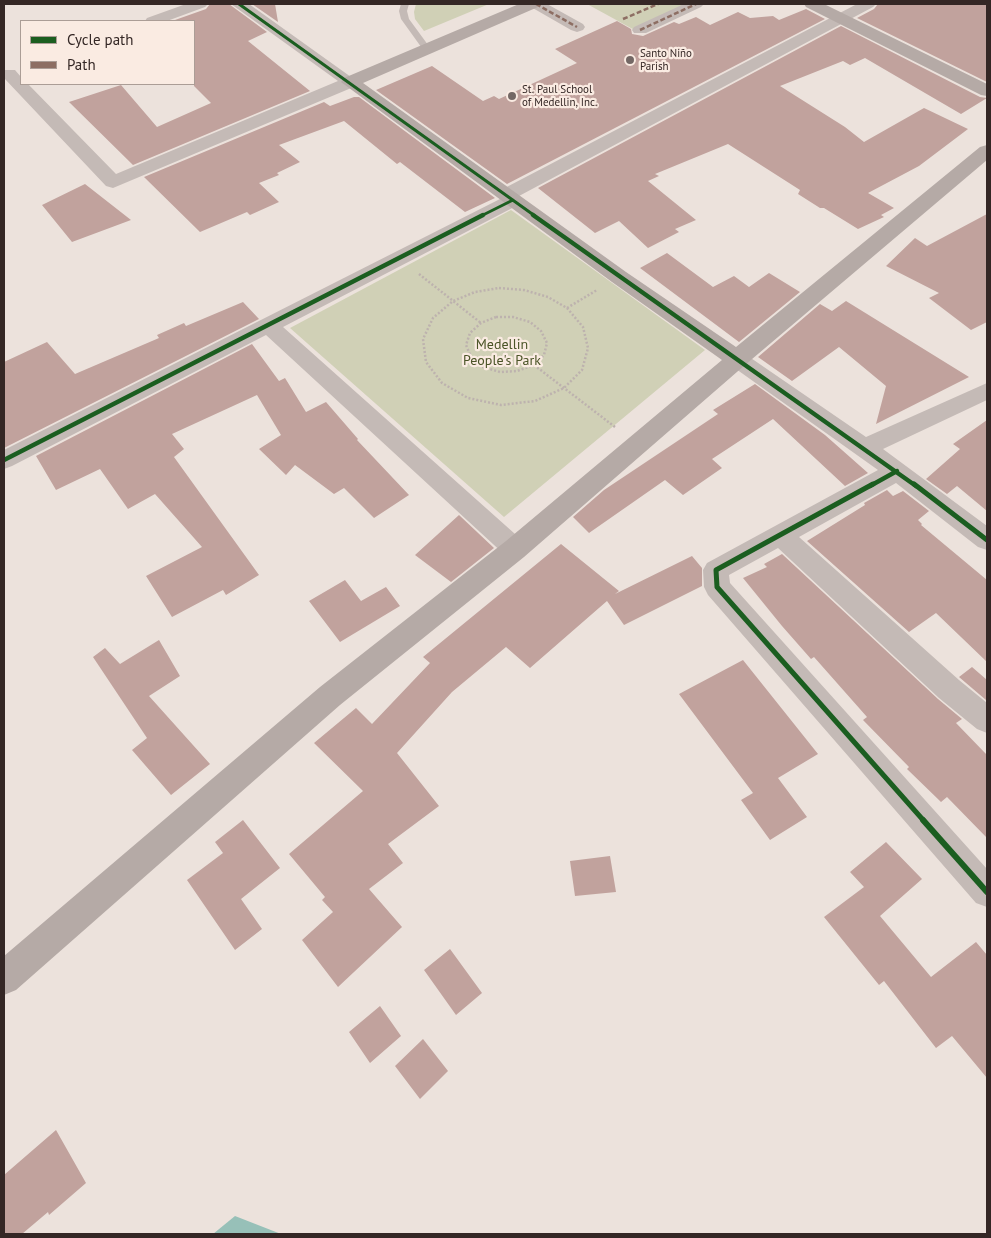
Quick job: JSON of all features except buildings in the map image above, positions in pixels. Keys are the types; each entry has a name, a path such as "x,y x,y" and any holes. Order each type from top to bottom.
{"main road":[{"path":"350,82 532,4"},
{"path":"812,4 987,91"},
{"path":"350,82 619,277 737,359"},
{"path":"4,978 330,696 515,549 737,359 987,151"}],"street":[{"path":"156,20 200,4"},
{"path":"239,4 350,82"},
{"path":"536,4 577,27"},
{"path":"623,19 658,4"},
{"path":"640,30 696,4"},
{"path":"4,460 399,258 868,4"},
{"path":"11,73 20,83"},
{"path":"22,85 113,182 350,82"},
{"path":"268,325 515,549"},
{"path":"737,359 897,471 987,540"},
{"path":"864,448 985,394"},
{"path":"897,471 716,570 717,587 987,892"},
{"path":"780,536 949,689 987,720"}],"lane":[{"path":"405,4 403,11 404,19 427,49"}],"path":[{"path":"399,258 481,323"},
{"path":"567,308 619,277"},
{"path":"508,289 524,290 548,297 567,308 583,326 588,348 582,370 564,388 535,401 501,405 468,398 442,383 426,362 423,339 433,318 453,301 475,292 508,289"},
{"path":"496,317 513,317 530,322 542,331 547,343 544,355 534,366 517,372 500,372 483,367 471,357 466,345 470,333 481,323 496,317"},
{"path":"534,366 637,444"}],"green space":[{"path":"416,4 489,4 424,31 415,19"},
{"path":"587,4 703,4 640,33"},
{"name":"Medellin People's Park","path":"511,210 705,350 504,517 290,328"}],"water":[{"path":"235,1216 281,1234 213,1234"}],"marked path":[{"path":"536,4 577,27"},
{"path":"623,19 658,4"},
{"path":"640,30 696,4"}],"cycle path":[{"path":"239,4 619,277 897,471 987,540"},
{"path":"4,460 513,200"},
{"path":"897,471 716,570 717,587 987,892"}],"place":[{"name":"Santo Niño Parish","path":"630,60"},
{"name":"St. Paul School of Medellin, Inc.","path":"512,96"}]}
